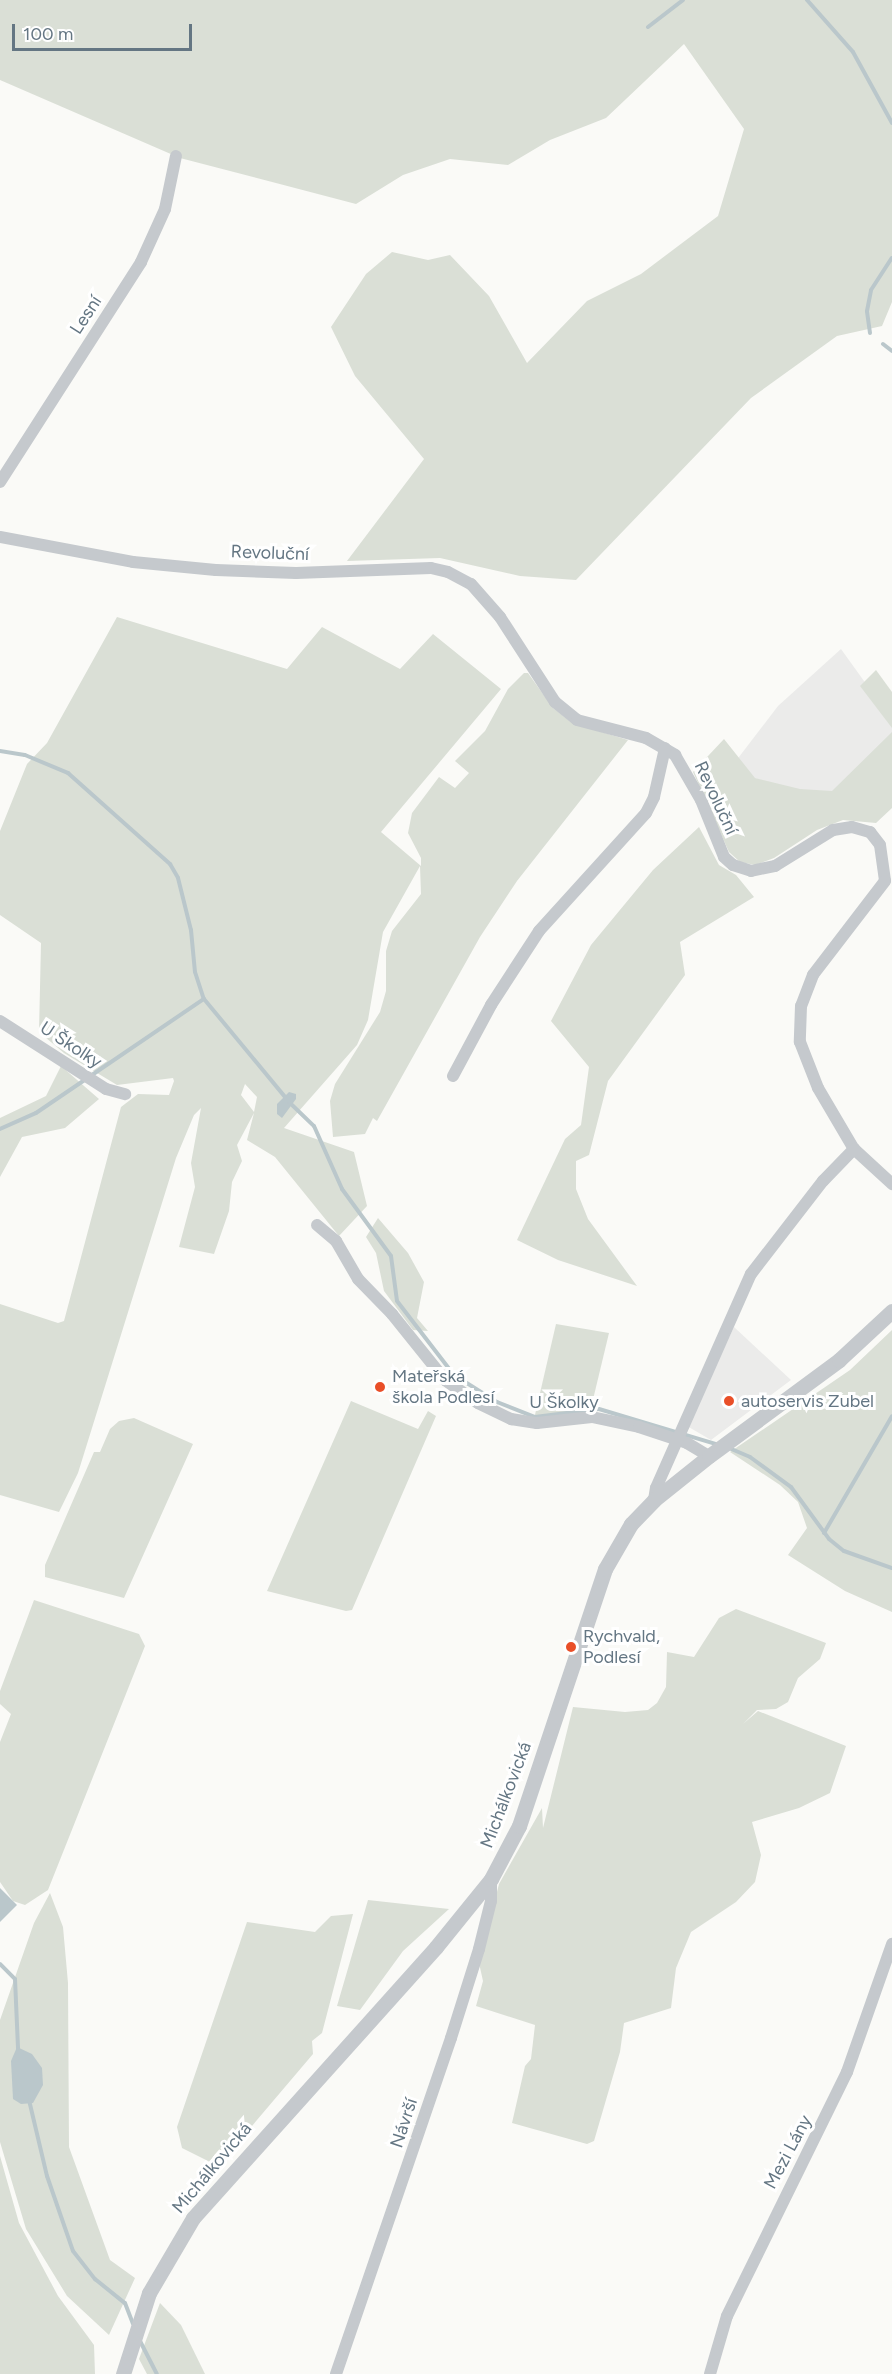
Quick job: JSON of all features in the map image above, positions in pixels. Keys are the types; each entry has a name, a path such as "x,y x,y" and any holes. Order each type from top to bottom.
{"street":[{"name":"Lesní","path":"0,482 141,262 165,209 176,156"},
{"name":"Revoluční","path":"0,537 133,562 216,570 296,573 431,568 448,572 471,584 500,616 555,702 577,720 646,738 665,748 684,768 724,857 733,865 752,871 775,866 818,836 852,827 870,832 880,845 885,881 832,946 813,975 801,1006 800,1042 818,1088 854,1149 892,1184"},
{"path":"453,1076 491,1005 539,931 646,813 654,797 665,748"},
{"name":"U Školky","path":"0,1021 106,1089 125,1094"},
{"path":"654,1500 676,1441 751,1274 823,1181 854,1149"},
{"name":"U Školky","path":"317,1225 336,1241 358,1279 392,1314 446,1380 478,1403 528,1422 592,1417 639,1426 709,1456"},
{"name":"Michálkovická","path":"123,2374 149,2293 193,2218 436,1947 491,1879 522,1817 605,1569 621,1538 654,1500 709,1456 839,1360 892,1311"},
{"name":"Návrší","path":"336,2374 458,2015 491,1901 491,1879"},
{"name":"Mezi Lány","path":"710,2374 728,2316 847,2072 892,1944"}],"shaded area":[{"path":"0,0 892,0 892,302 882,326 837,336 751,398 576,580 520,576 440,558 347,561 424,459 355,376 331,327 366,274 392,252 428,260 450,255 489,296 527,363 587,301 641,274 718,216 744,129 684,44 606,118 550,140 508,165 450,159 403,175 356,204 180,158 0,80"},
{"path":"117,617 287,669 322,627 400,669 433,634 501,689 381,832 421,866 421,858 408,833 412,813 439,777 455,788 469,773 455,761 485,731 508,689 524,673 528,673 553,708 572,723 628,740 517,881 480,937 377,1121 373,1118 365,1134 333,1137 330,1101 335,1084 380,1012 386,991 386,951 392,931 421,894 420,866 383,932 368,1020 357,1045 284,1128 354,1152 367,1206 339,1236 275,1157 247,1140 254,1113 237,1145 242,1161 232,1182 229,1211 214,1254 179,1247 195,1187 191,1163 201,1108 194,1115 176,1158 78,1473 59,1512 0,1495 0,1304 58,1323 64,1321 121,1107 138,1094 169,1095 174,1081 173,1078 117,1085 64,1053 39,1032 41,943 0,915 0,831 27,764 47,743","holes":["245,1084 257,1097 254,1112 241,1095"]},
{"path":"841,649 892,720 892,758 863,812 729,770 778,706"},
{"path":"876,670 892,692 892,728 860,686"},
{"path":"892,732 892,808 876,823 843,820 817,830 774,858 755,865 740,862 729,852 693,772 724,739 755,778 800,789 832,791"},
{"path":"699,827 719,865 736,875 754,897 680,942 685,975 608,1081 589,1155 576,1161 576,1189 588,1219 637,1286 558,1260 517,1240 565,1139 581,1125 589,1067 551,1021 591,945 653,870"},
{"path":"61,1066 99,1099 65,1128 22,1137 0,1177 0,1118 46,1096"},
{"path":"289,1092 296,1094 296,1099 282,1118 277,1114 277,1104"},
{"path":"378,1218 408,1253 424,1282 417,1318 428,1331 413,1330 384,1291 376,1253 366,1237"},
{"path":"556,1324 609,1333 590,1412 534,1419"},
{"path":"734,1327 791,1380 711,1440 687,1426"},
{"path":"892,1330 892,1612 845,1591 788,1555 807,1528 798,1502 780,1485 730,1452 850,1370"},
{"path":"351,1401 418,1429 428,1411 436,1416 352,1610 346,1611 267,1591"},
{"path":"134,1418 193,1444 124,1598 45,1577 45,1565 94,1452 100,1452 110,1429 119,1421"},
{"path":"34,1600 139,1634 145,1646 48,1890 25,1905 13,1901 0,1882 0,1742 11,1714 0,1704 0,1691"},
{"path":"736,1609 826,1643 820,1659 798,1678 788,1702 776,1709 757,1710 743,1724 758,1711 846,1746 830,1793 799,1808 752,1822 761,1855 755,1882 736,1902 691,1932 676,1968 671,2008 624,2023 620,2052 594,2141 587,2144 512,2123 525,2066 531,2059 535,2025 476,2006 483,1981 479,1963 499,1884 542,1808 543,1828 573,1707 625,1712 648,1710 657,1703 666,1687 667,1652 694,1657 719,1618"},
{"path":"0,1888 17,1905 0,1922"},
{"path":"50,1893 63,1927 68,1983 69,2147 110,2260 135,2278 109,2335 67,2296 26,2229 0,2142 0,2020 34,1923"},
{"path":"368,1900 449,1909 403,1951 360,2010 337,2006"},
{"path":"353,1914 322,2033 312,2041 313,2054 218,2166 182,2148 177,2127 247,1922 315,1932 331,1916"},
{"path":"17,2047 32,2054 42,2068 43,2085 33,2103 21,2104 13,2099 11,2061"},
{"path":"0,2156 19,2223 58,2296 94,2345 95,2374 0,2374"},
{"path":"160,2303 181,2325 205,2374 147,2374 139,2359"}],"waterway":[{"path":"648,27 683,0"},
{"path":"807,0 853,52 892,123"},
{"path":"870,333 867,311 871,290 892,258"},
{"path":"883,344 892,351"},
{"path":"0,751 25,755 68,773 170,864 178,878 191,930 195,972 204,999 285,1097"},
{"path":"0,1129 36,1113 204,999"},
{"path":"290,1103 314,1126 342,1189 391,1256 397,1301 454,1375 497,1402 535,1417 599,1409 719,1445"},
{"path":"824,1533 892,1416"},
{"path":"729,1448 750,1457 791,1487 829,1539 844,1551 892,1568"},
{"path":"0,1964 15,1979 18,2049"},
{"path":"29,2100 47,2176 73,2251 95,2279 125,2303 133,2324"},
{"path":"139,2339 157,2374"}],"place":[{"name":"Mateřská škola Podlesí","path":"380,1387"},
{"name":"autoservis Zubel","path":"729,1401"},
{"name":"Rychvald, Podlesí","path":"571,1647"}]}
